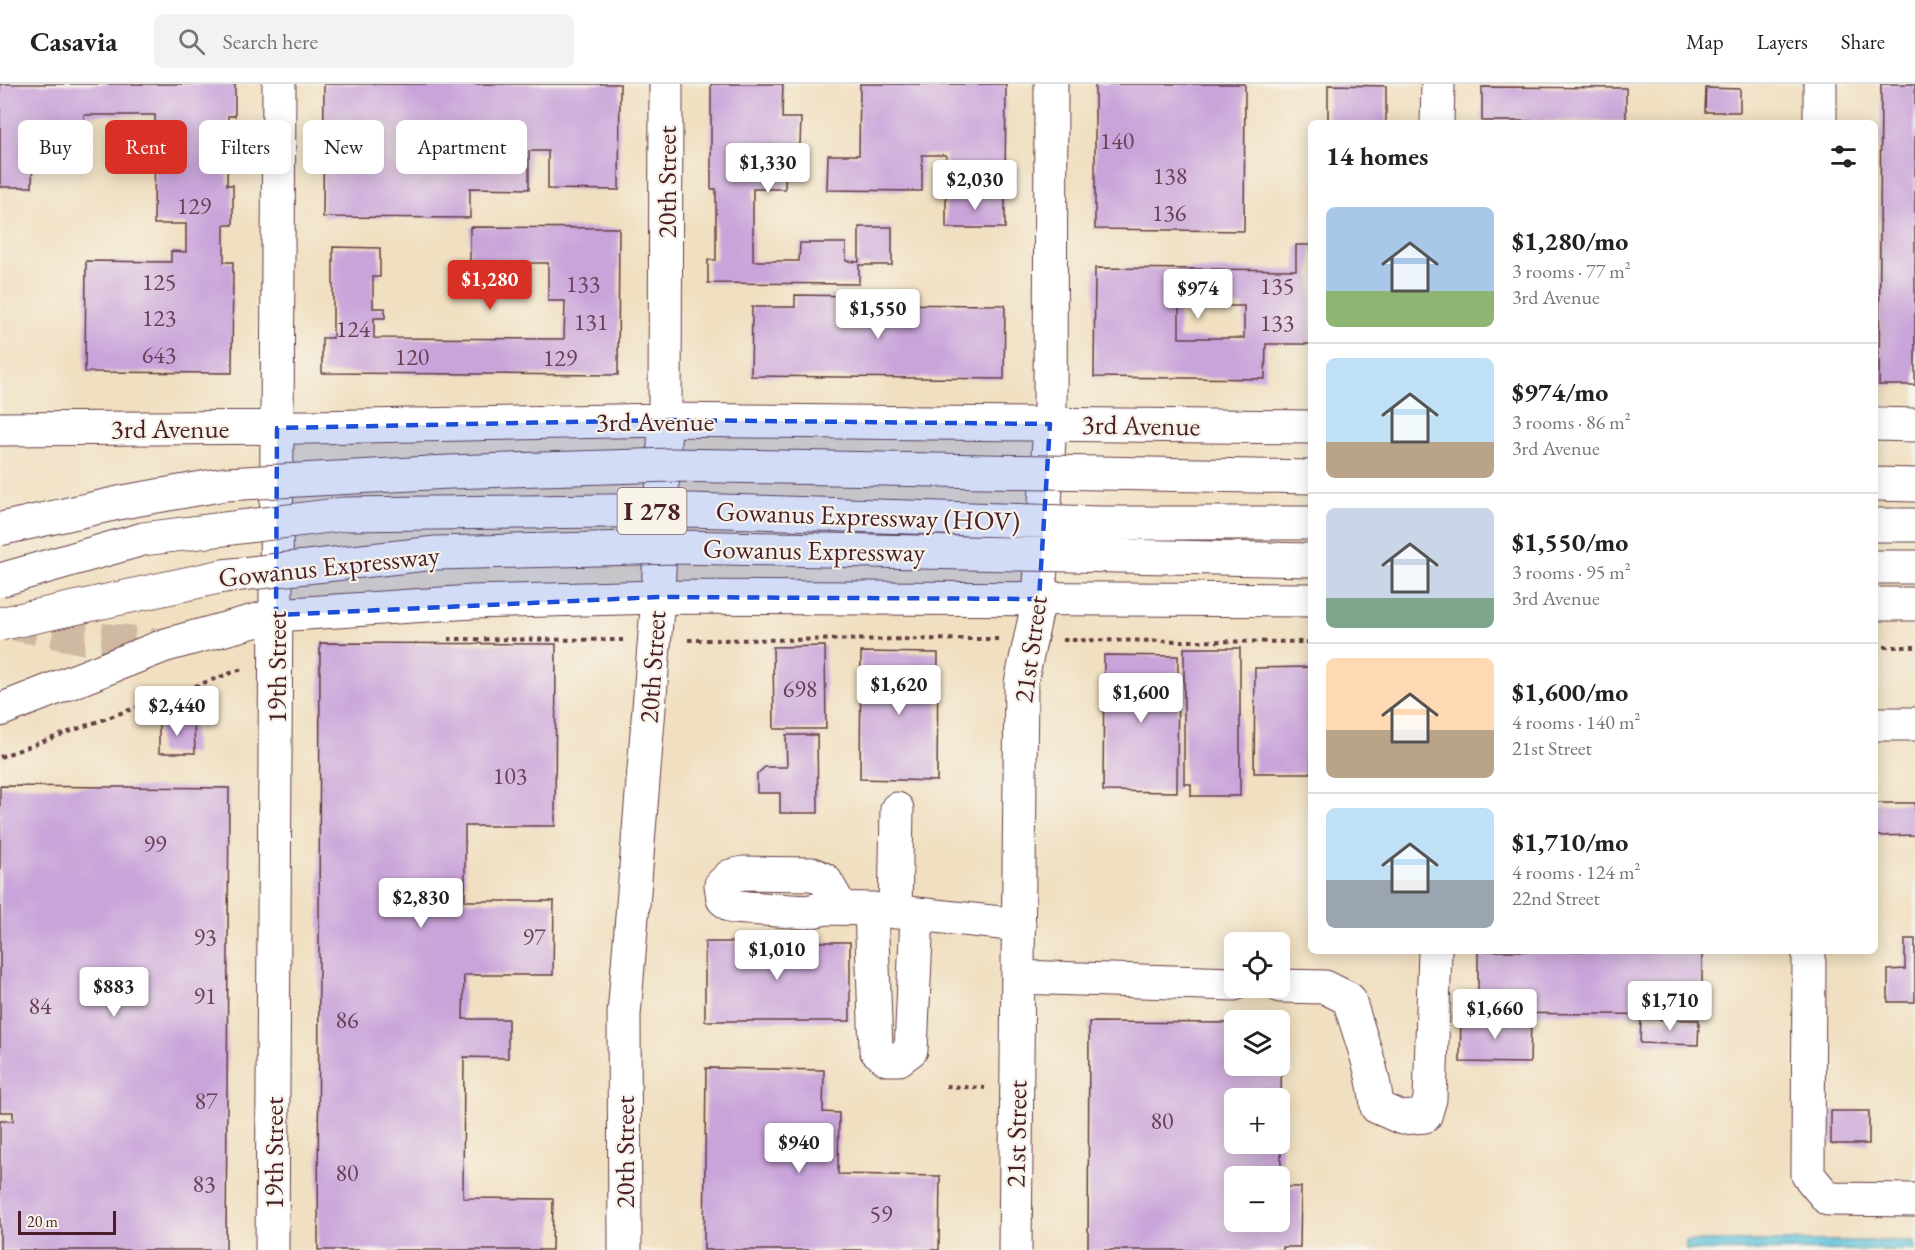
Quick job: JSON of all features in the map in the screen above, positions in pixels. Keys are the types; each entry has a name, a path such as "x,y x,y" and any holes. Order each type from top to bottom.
{"main road":[{"name":"19th Street","path":"272,1250 279,84"},
{"name":"20th Street","path":"625,1250 624,1015 658,597 665,420 666,84"},
{"name":"21st Street","path":"1015,1250 1021,683 1039,599 1050,424 1051,84"},
{"path":"1437,120 1438,84"},
{"path":"1820,84 1820,120"},
{"name":"3rd Avenue","path":"0,429 278,428 665,420 1308,427"},
{"path":"1878,424 1915,425"},
{"name":"I 278","path":"0,529 123,502 225,484 449,472 670,465 1308,477"},
{"path":"1878,484 1915,485"},
{"name":"Gowanus Expressway (HOV)","path":"0,580 143,539 345,514 690,510 1099,523 1308,523"},
{"path":"1878,525 1915,525"},
{"name":"Gowanus Expressway","path":"0,624 223,576 436,553 676,547 1308,560"},
{"path":"1878,567 1915,567"},
{"path":"0,710 166,645 276,615 472,602 658,597 1308,600"},
{"path":"1878,604 1915,604"},
{"path":"1878,724 1915,724"},
{"path":"897,809 881,911 1019,925"},
{"path":"1809,954 1808,1175 1828,1199 1915,1200"},
{"path":"1290,986 1325,987 1349,999 1360,1039 1375,1078 1377,1107 1402,1118 1425,1116 1430,1099 1435,966"},
{"path":"1018,977 1224,984"}],"path":[{"path":"445,639 623,640"},
{"path":"688,640 958,641"},
{"path":"1072,641 1308,642"},
{"path":"1878,647 1915,647"},
{"path":"0,758 237,671"}],"highlighted area":[{"path":"665,420 1050,424 1039,599 658,597 276,615 277,428"}],"water":[{"path":"1686,1241 1915,1241 1915,1250 1686,1250"}],"building":[{"path":"0,84 235,84 235,116 228,116 228,120 199,120 199,174 227,174 227,185 233,185 233,225 224,225 224,262 233,262 232,373 85,372 86,261 171,262 171,251 186,252 186,224 154,224 154,174 187,174 187,120 155,120 155,115 84,115 84,120 18,120 18,174 32,174 32,187 0,187"},
{"path":"324,84 620,84 619,190 548,189 548,151 529,151 529,189 470,188 470,218 323,217 323,174 384,174 384,120 324,120"},
{"path":"711,84 783,84 782,118 801,118 800,145 757,145 757,154 786,154 785,189 753,189 753,261 799,261 800,243 846,243 846,261 859,262 859,227 892,227 892,265 859,265 859,284 708,283 708,260 716,260 716,189 711,189"},
{"path":"860,84 1006,84 1005,190 946,189 946,155 922,155 922,191 827,190 828,155 859,155"},
{"path":"1095,84 1245,84 1244,231 1095,229"},
{"path":"1881,84 1915,84 1915,385 1879,385"},
{"path":"1328,85 1386,86 1386,120 1328,120"},
{"path":"1482,87 1626,88 1626,120 1482,120"},
{"path":"1706,88 1740,89 1740,112 1705,112"},
{"path":"946,194 1005,194 1005,228 946,228"},
{"path":"470,227 619,228 618,375 322,373 322,338 333,338 333,247 380,248 380,277 373,277 373,308 385,308 385,318 374,318 374,338 564,339 565,301 548,301 548,263 470,263"},
{"path":"1296,245 1308,245 1308,344 1266,344 1265,379 1094,377 1095,268 1296,270","holes":["1179,306 1244,306 1244,338 1179,338"]},
{"path":"795,295 858,296 858,304 1005,305 1004,379 751,376 752,307 795,307"},
{"path":"320,643 556,644 555,826 465,826 465,901 554,901 553,975 464,975 463,1019 508,1019 508,1058 464,1057 463,1198 553,1199 552,1250 318,1250"},
{"path":"825,646 826,729 774,729 773,647"},
{"path":"1184,648 1240,648 1240,796 1191,796 1191,784 1184,784"},
{"path":"861,652 938,653 937,781 860,779"},
{"path":"1104,655 1178,656 1177,792 1103,791"},
{"path":"1308,667 1308,773 1254,773 1255,668"},
{"path":"194,721 195,753 159,753 159,722"},
{"path":"786,735 817,735 818,813 780,813 780,793 757,793 757,774 765,767 787,767"},
{"path":"0,786 229,788 226,1250 0,1250 0,1121 13,1121 13,1112 0,1112"},
{"path":"1878,803 1915,803 1915,835 1878,836"},
{"path":"1905,939 1915,939 1915,1002 1888,1002 1888,970 1905,969"},
{"path":"705,942 850,942 850,1021 705,1021"},
{"path":"1478,954 1702,954 1702,1015 1478,1013"},
{"path":"1461,1017 1531,1019 1530,1063 1460,1062"},
{"path":"1641,1019 1699,1020 1698,1045 1640,1043"},
{"path":"1089,1022 1224,1023 1224,1076 1281,1076 1281,1088 1224,1088 1224,1154 1281,1154 1281,1166 1224,1166 1224,1232 1290,1232 1290,1187 1301,1187 1300,1247 1283,1247 1283,1250 1088,1250"},
{"path":"706,1068 824,1070 823,1112 839,1113 838,1174 940,1176 939,1250 704,1250"},
{"path":"1831,1111 1869,1111 1869,1144 1831,1144"}],"tunnel":[{"path":"5,622 85,638 166,645"}]}
